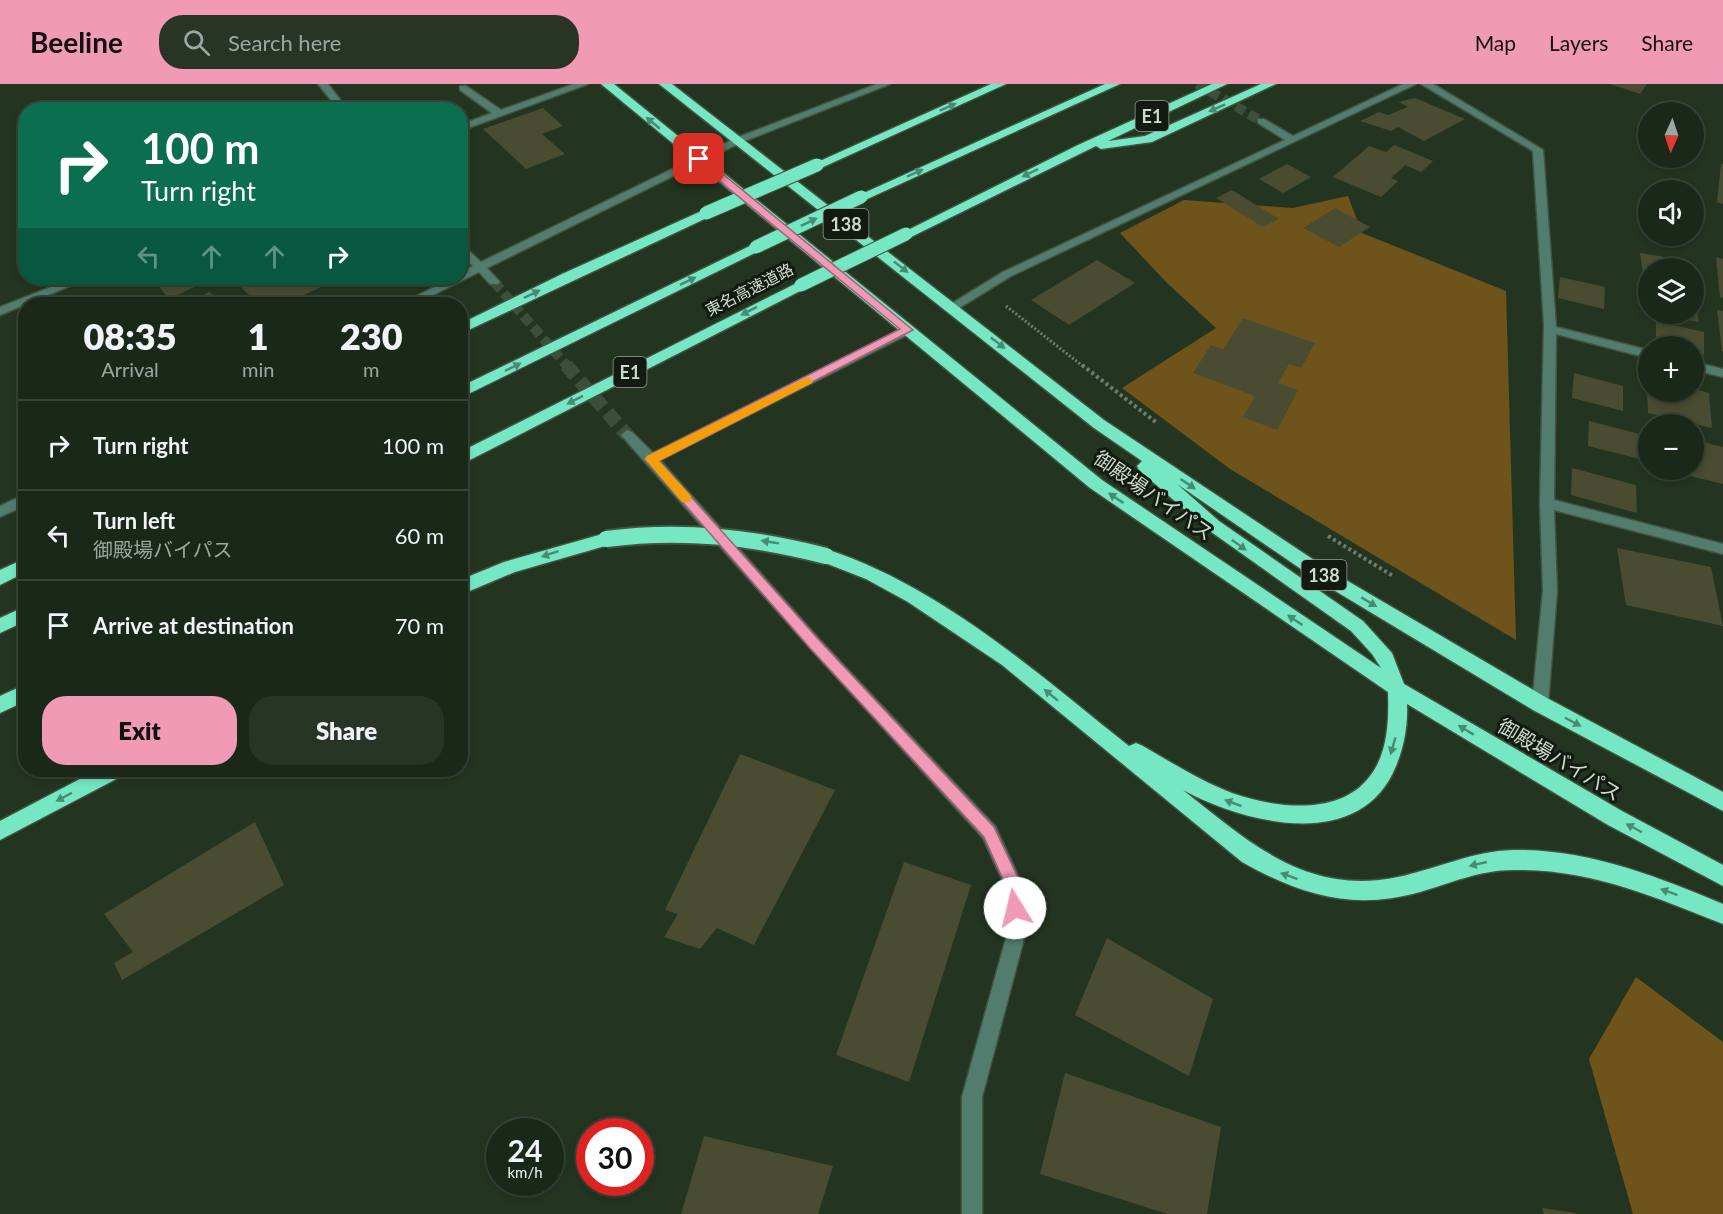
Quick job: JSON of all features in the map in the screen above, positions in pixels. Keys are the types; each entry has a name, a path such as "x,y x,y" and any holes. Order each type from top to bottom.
{"highway":[{"name":"御殿場バイパス","path":"607,84 1096,484 1395,688 1616,818 1723,876"},
{"name":"御殿場バイパス","path":"665,84 1099,424 1323,575 1540,704 1723,802"},
{"path":"468,326 567,277 706,213 1000,84"},
{"name":"東名高速道路","path":"468,389 861,197 1114,84"},
{"name":"東名高速道路","path":"468,455 801,285 1082,148 1221,84"},
{"path":"1082,148 1148,139 1270,84"},
{"path":"1071,712 1182,780 1213,796 1242,807 1272,813 1302,815 1330,810 1355,802 1377,783 1388,761 1395,739 1398,717 1390,665 1376,645 1357,626 1213,525 1099,424"},
{"path":"468,585 510,567 606,539 646,532 687,531 781,543 826,555 872,574 914,597 1008,660 1249,855 1279,873 1313,885 1349,892 1384,890 1418,883 1480,862 1514,860 1555,862 1634,879 1723,914"},
{"path":"0,578 18,568"},
{"path":"0,626 18,617"},
{"path":"0,705 18,696"},
{"path":"0,831 102,777"}],"street":[{"path":"323,84 338,102"},
{"path":"468,125 583,84"},
{"path":"468,273 739,140 885,84"},
{"path":"952,307 1007,274 1411,84"},
{"path":"1426,84 1538,150 1550,328 1547,503 1550,591 1540,704"},
{"path":"463,88 500,114"},
{"path":"1261,121 1291,139"},
{"path":"468,255 494,282"},
{"path":"37,297 66,285"},
{"path":"421,297 444,285"},
{"path":"0,312 18,305"},
{"path":"1550,328 1638,351"},
{"path":"651,459 907,330"},
{"path":"1704,368 1723,373"},
{"path":"627,435 651,459 814,644 989,832 1013,884 1017,931 972,1096 972,1214"},
{"path":"0,512 18,503"},
{"path":"1547,503 1723,549"}],"path":[{"path":"1005,306 1164,428"},
{"path":"1321,532 1402,581"}],"shaded area":[{"path":"1348,196 1362,233 1506,291 1516,640 1230,469 1122,388 1216,328 1167,283 1120,233 1184,200 1293,208"},
{"path":"1636,977 1723,1042 1723,1214 1633,1214 1589,1059"}],"building":[{"path":"1610,84 1647,84 1640,94"},
{"path":"1415,98 1465,119 1424,141 1398,127 1391,131 1360,121 1379,112 1388,115 1408,107 1399,102"},
{"path":"543,108 563,126 542,134 565,154 526,169 483,129"},
{"path":"1394,145 1433,161 1421,172 1405,165 1391,178 1398,181 1381,197 1333,177 1369,146 1386,152"},
{"path":"1287,164 1311,177 1283,193 1259,179"},
{"path":"1721,164 1723,164 1723,204 1717,202"},
{"path":"1232,190 1279,219 1263,227 1216,198"},
{"path":"1335,208 1370,227 1339,247 1303,228"},
{"path":"1640,253 1671,258 1641,258"},
{"path":"1716,257 1723,259 1723,298 1720,297"},
{"path":"1097,260 1135,283 1069,325 1031,300"},
{"path":"1560,277 1605,287 1604,309 1558,298"},
{"path":"158,285 198,285 173,297 167,297"},
{"path":"238,285 325,285 300,297 251,297"},
{"path":"209,292 217,297 199,297"},
{"path":"1717,310 1723,311 1723,351 1722,351"},
{"path":"1243,318 1315,343 1301,368 1289,364 1278,383 1298,390 1277,430 1243,417 1255,396 1193,373 1211,345 1223,349"},
{"path":"1656,324 1669,324 1704,332 1704,336 1656,336"},
{"path":"1574,373 1623,386 1623,411 1572,398"},
{"path":"1704,392 1709,393 1712,428 1704,426 1704,414 1648,413 1647,402 1704,402"},
{"path":"1589,421 1638,433 1638,458 1588,446"},
{"path":"1704,442 1723,447 1723,484 1704,479"},
{"path":"1572,468 1636,485 1637,513 1571,495"},
{"path":"1617,548 1711,567 1723,626 1626,605"},
{"path":"740,754 835,790 754,945 717,928 700,949 664,937 678,914 665,910"},
{"path":"255,822 284,885 122,980 114,963 133,952 104,914"},
{"path":"904,862 971,885 909,1082 836,1055"},
{"path":"1107,938 1213,999 1189,1076 1075,1015"},
{"path":"1065,1073 1221,1127 1207,1214 1168,1214 1040,1174"},
{"path":"704,1136 833,1166 818,1214 681,1214"},
{"path":"1542,1208 1576,1213 1576,1214 1544,1214"}],"tunnel":[{"path":"1197,84 1261,121"},
{"path":"494,282 568,367"},
{"path":"566,365 627,435"}],"slow traffic":[{"path":"686,499 651,459 808,381"}],"route":[{"path":"699,159 907,330 651,459 814,644 989,832 1013,884 1015,908"}]}
